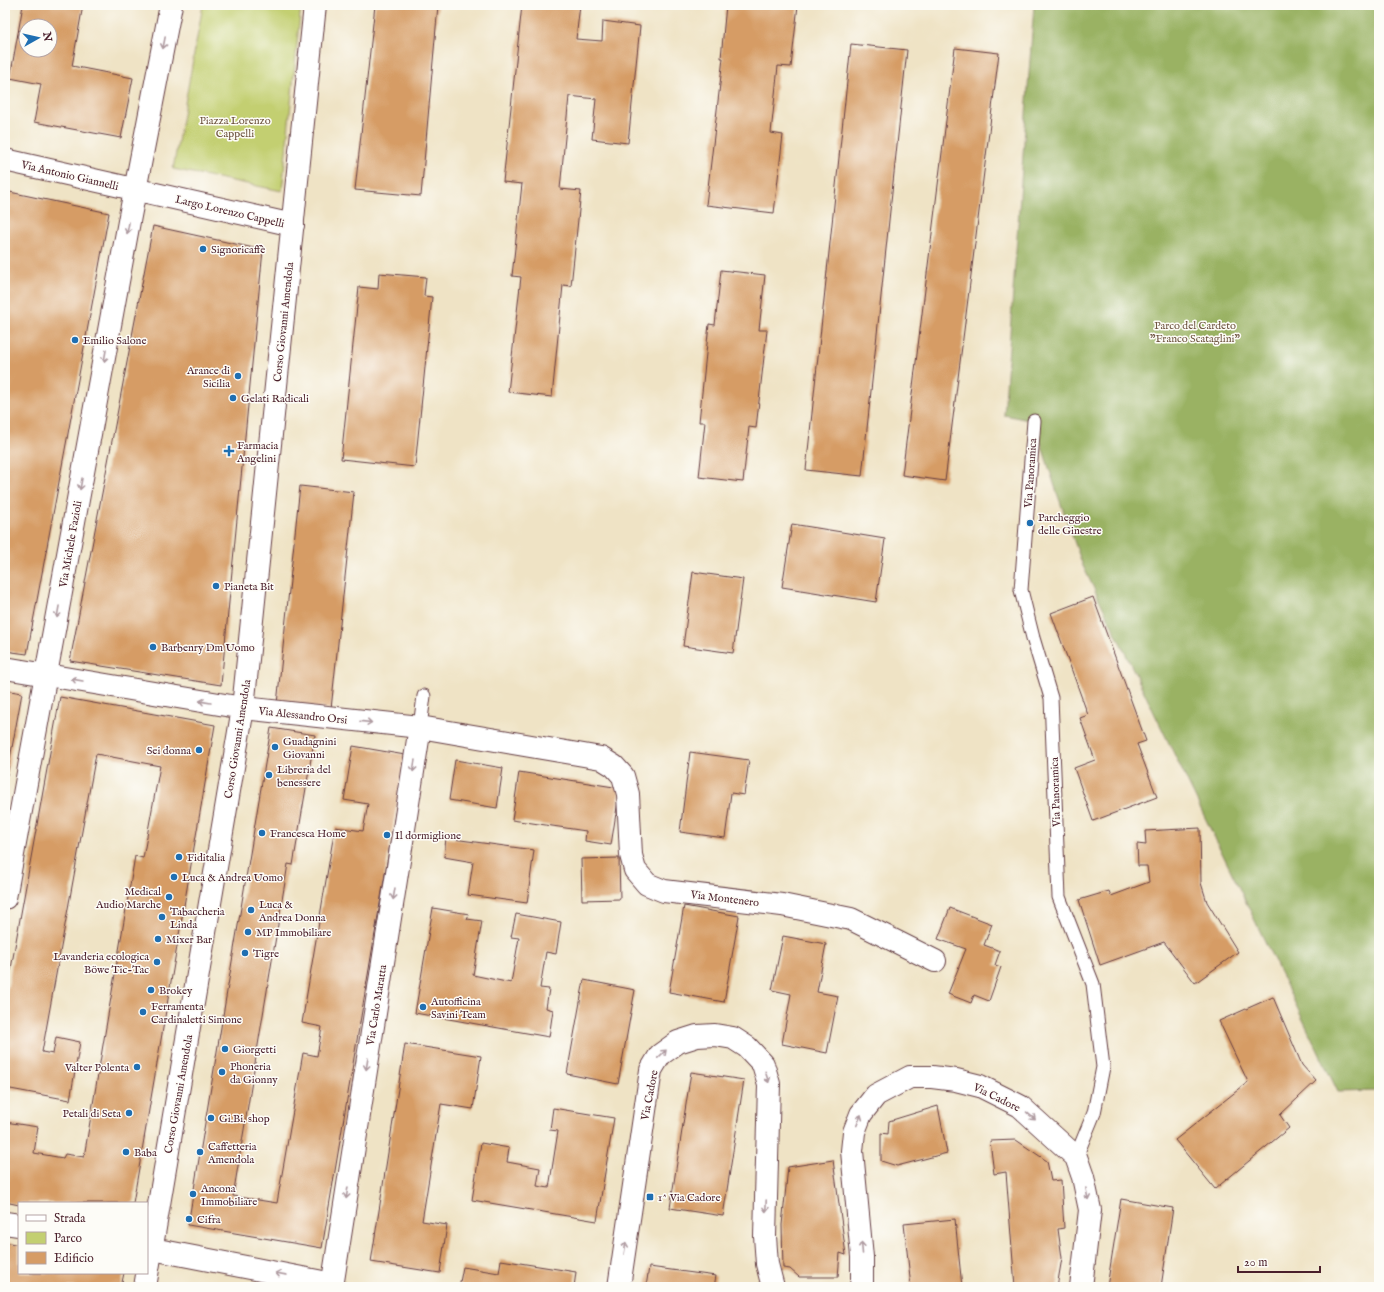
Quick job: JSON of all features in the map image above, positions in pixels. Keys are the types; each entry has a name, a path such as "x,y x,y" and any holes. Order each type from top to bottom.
{"street":[{"path":"135,190 171,5"},
{"name":"Largo Lorenzo Cappelli","path":"135,190 293,226 315,5"},
{"name":"Via Antonio Giannelli","path":"5,160 135,190"},
{"name":"Via Michele Fazioli","path":"5,898 135,190"},
{"name":"Corso Giovanni Amendola","path":"149,1248 244,708 293,226"},
{"name":"Via Alessandro Orsi","path":"5,668 244,708 420,727 601,758"},
{"name":"Via Carlo Maratta","path":"332,1285 420,727"},
{"name":"Via Montenero","path":"601,758 614,766 623,776 628,794 631,855 635,870 647,884 664,891 782,905 851,919 935,961"},
{"name":"Via Cadore","path":"619,1287 651,1070 660,1055 678,1042 697,1036 716,1035 734,1038 747,1047 763,1064 769,1084 764,1236 767,1264 773,1287"},
{"name":"Via Cadore","path":"860,1287 862,1284 862,1257 852,1151 854,1132 861,1114 876,1095 910,1077 932,1077 956,1080 980,1086 1020,1106 1076,1157 1083,1177 1090,1210 1081,1287"},
{"path":"5,1223 18,1225"},
{"path":"149,1248 332,1285"},
{"name":"Corso Giovanni Amendola","path":"145,1287 146,1274"}],"lane":[{"name":"Via Panoramica","path":"1034,421 1021,590 1033,638 1051,698 1059,897 1094,984 1103,1067 1094,1113 1076,1157"},
{"path":"420,727 424,696"}],"green space":[{"name":"Piazza Lorenzo Cappelli","path":"203,5 301,5 282,191 173,169"},
{"name":"Parco del Cardeto \"Franco Scataglini\"","path":"1034,5 1379,5 1379,1091 1338,1092 1083,566 1057,493 1034,421 1004,415"}],"building":[{"path":"23,5 83,5 72,66 133,78 121,138 34,122 41,84 10,78 18,33 18,58 58,58 58,18 21,18"},
{"path":"375,5 438,5 421,196 355,190"},
{"path":"522,5 580,5 576,39 602,41 603,21 640,26 628,143 592,139 596,99 569,96 560,189 581,191 571,286 563,285 552,397 508,392 521,277 512,276 522,184 503,182"},
{"path":"726,5 798,5 791,67 778,66 771,133 783,135 774,213 706,205 723,58 721,58"},
{"path":"851,44 907,50 862,476 806,470"},
{"path":"955,48 999,53 945,481 902,475"},
{"path":"5,191 109,213 27,654 5,651"},
{"path":"153,226 263,250 221,685 70,661"},
{"path":"721,270 765,275 759,330 767,330 756,428 749,427 743,482 699,477 705,422 699,422 709,324 715,325"},
{"path":"379,273 426,277 424,296 432,297 415,467 341,459 359,287 378,289"},
{"path":"300,486 354,492 331,709 277,704"},
{"path":"792,524 885,539 876,602 782,587"},
{"path":"693,572 743,579 733,653 683,646"},
{"path":"1093,597 1146,741 1137,744 1157,797 1093,821 1074,768 1095,760 1080,718 1088,715 1051,613"},
{"path":"5,690 22,693 7,775 5,775"},
{"path":"60,697 215,725 133,1202 18,1202 18,1205 5,1202 5,1122 38,1127 34,1153 63,1158 65,1154 84,1157 135,856 143,858 160,766 96,754 42,1052 53,1054 56,1037 80,1042 70,1100 5,1088 5,1002"},
{"path":"271,728 315,735 293,865 288,864 233,1196 277,1203 303,1053 317,1056 322,1027 302,1023 335,827 363,831 368,804 344,800 353,746 405,755 322,1248 188,1225"},
{"path":"690,752 749,760 744,795 731,793 725,838 680,832"},
{"path":"455,760 503,768 497,808 449,800"},
{"path":"519,772 620,788 611,845 585,841 586,831 512,820"},
{"path":"1200,828 1201,883 1207,902 1238,952 1195,983 1164,942 1100,965 1079,900 1109,891 1111,896 1149,882 1147,866 1138,866 1137,844 1146,845 1145,831"},
{"path":"446,838 534,850 527,903 468,895 473,862 444,857"},
{"path":"619,858 620,899 582,900 581,859"},
{"path":"684,906 739,916 724,1002 669,992"},
{"path":"433,908 469,914 467,919 482,921 473,975 511,983 519,938 511,937 516,914 561,922 556,954 546,952 540,988 549,989 546,1008 553,1010 549,1037 415,1013"},
{"path":"950,908 992,924 984,945 1000,951 995,965 1001,967 989,1001 974,995 971,1003 948,994 966,949 938,939"},
{"path":"783,936 826,944 817,992 838,996 827,1053 782,1044 791,994 772,990"},
{"path":"584,980 635,990 618,1084 567,1074"},
{"path":"1273,997 1302,1065 1316,1081 1280,1115 1289,1128 1215,1189 1175,1140 1248,1082 1219,1021"},
{"path":"405,1044 481,1056 473,1109 441,1104 422,1221 447,1225 440,1273 371,1262"},
{"path":"691,1072 744,1080 723,1216 670,1208"},
{"path":"938,1106 947,1153 897,1166 881,1161 881,1133 888,1134 889,1121"},
{"path":"553,1108 614,1118 597,1221 472,1200 481,1143 509,1148 507,1162 540,1168 537,1186 549,1188 558,1131 550,1130"},
{"path":"1016,1140 1047,1161 1051,1181 1061,1180 1064,1228 1058,1229 1062,1258 1057,1287 1015,1287 1006,1172 994,1174 990,1141"},
{"path":"833,1160 846,1255 840,1253 838,1277 799,1277 790,1269 783,1268 782,1225 788,1167"},
{"path":"1121,1199 1173,1208 1161,1287 1107,1287"},
{"path":"955,1219 962,1287 911,1287 904,1224"},
{"path":"5,1242 18,1245 18,1274 124,1274 121,1287 5,1287"},
{"path":"501,1260 576,1272 574,1287 459,1287 463,1267 499,1273"},
{"path":"649,1267 716,1276 714,1287 646,1287"}],"place":[{"name":"Signoricaffè","path":"203,249"},
{"name":"Emilio Salone","path":"75,340"},
{"name":"Arance di Sicilia","path":"238,376"},
{"name":"Gelati Radicali","path":"233,398"},
{"name":"Farmacia Angelini","path":"229,451"},
{"name":"Parcheggio delle Ginestre","path":"1030,523"},
{"name":"Pianeta Bit","path":"216,586"},
{"name":"Barbenry Dm Uomo","path":"153,647"},
{"name":"Guadagnini Giovanni","path":"275,747"},
{"name":"Sei donna","path":"199,750"},
{"name":"Libreria del benessere","path":"269,775"},
{"name":"Francesca Home","path":"262,833"},
{"name":"Il dormiglione","path":"387,835"},
{"name":"Fiditalia","path":"179,857"},
{"name":"Luca & Andrea Uomo","path":"174,877"},
{"name":"Medical Audio Marche","path":"169,897"},
{"name":"Luca & Andrea Donna","path":"251,910"},
{"name":"Tabaccheria Linda","path":"162,917"},
{"name":"MP Immobiliare","path":"248,932"},
{"name":"Mixer Bar","path":"158,939"},
{"name":"Tigre","path":"245,953"},
{"name":"Lavanderia ecologica Böwe Tic-Tac","path":"157,962"},
{"name":"Brokey","path":"151,990"},
{"name":"Autofficina Savini Team","path":"423,1007"},
{"name":"Ferramenta Cardinaletti Simone","path":"143,1012"},
{"name":"Giorgetti","path":"225,1049"},
{"name":"Valter Polenta","path":"137,1067"},
{"name":"Phoneria da Gionny","path":"222,1072"},
{"name":"Petali di Seta","path":"129,1113"},
{"name":"Gi.Bi. shop","path":"211,1118"},
{"name":"Baba","path":"126,1152"},
{"name":"Caffetteria Amendola","path":"200,1152"},
{"name":"Ancona Immobiliare","path":"193,1194"},
{"name":"1^ Via Cadore","path":"650,1197"},
{"name":"Cifra","path":"189,1219"}]}
